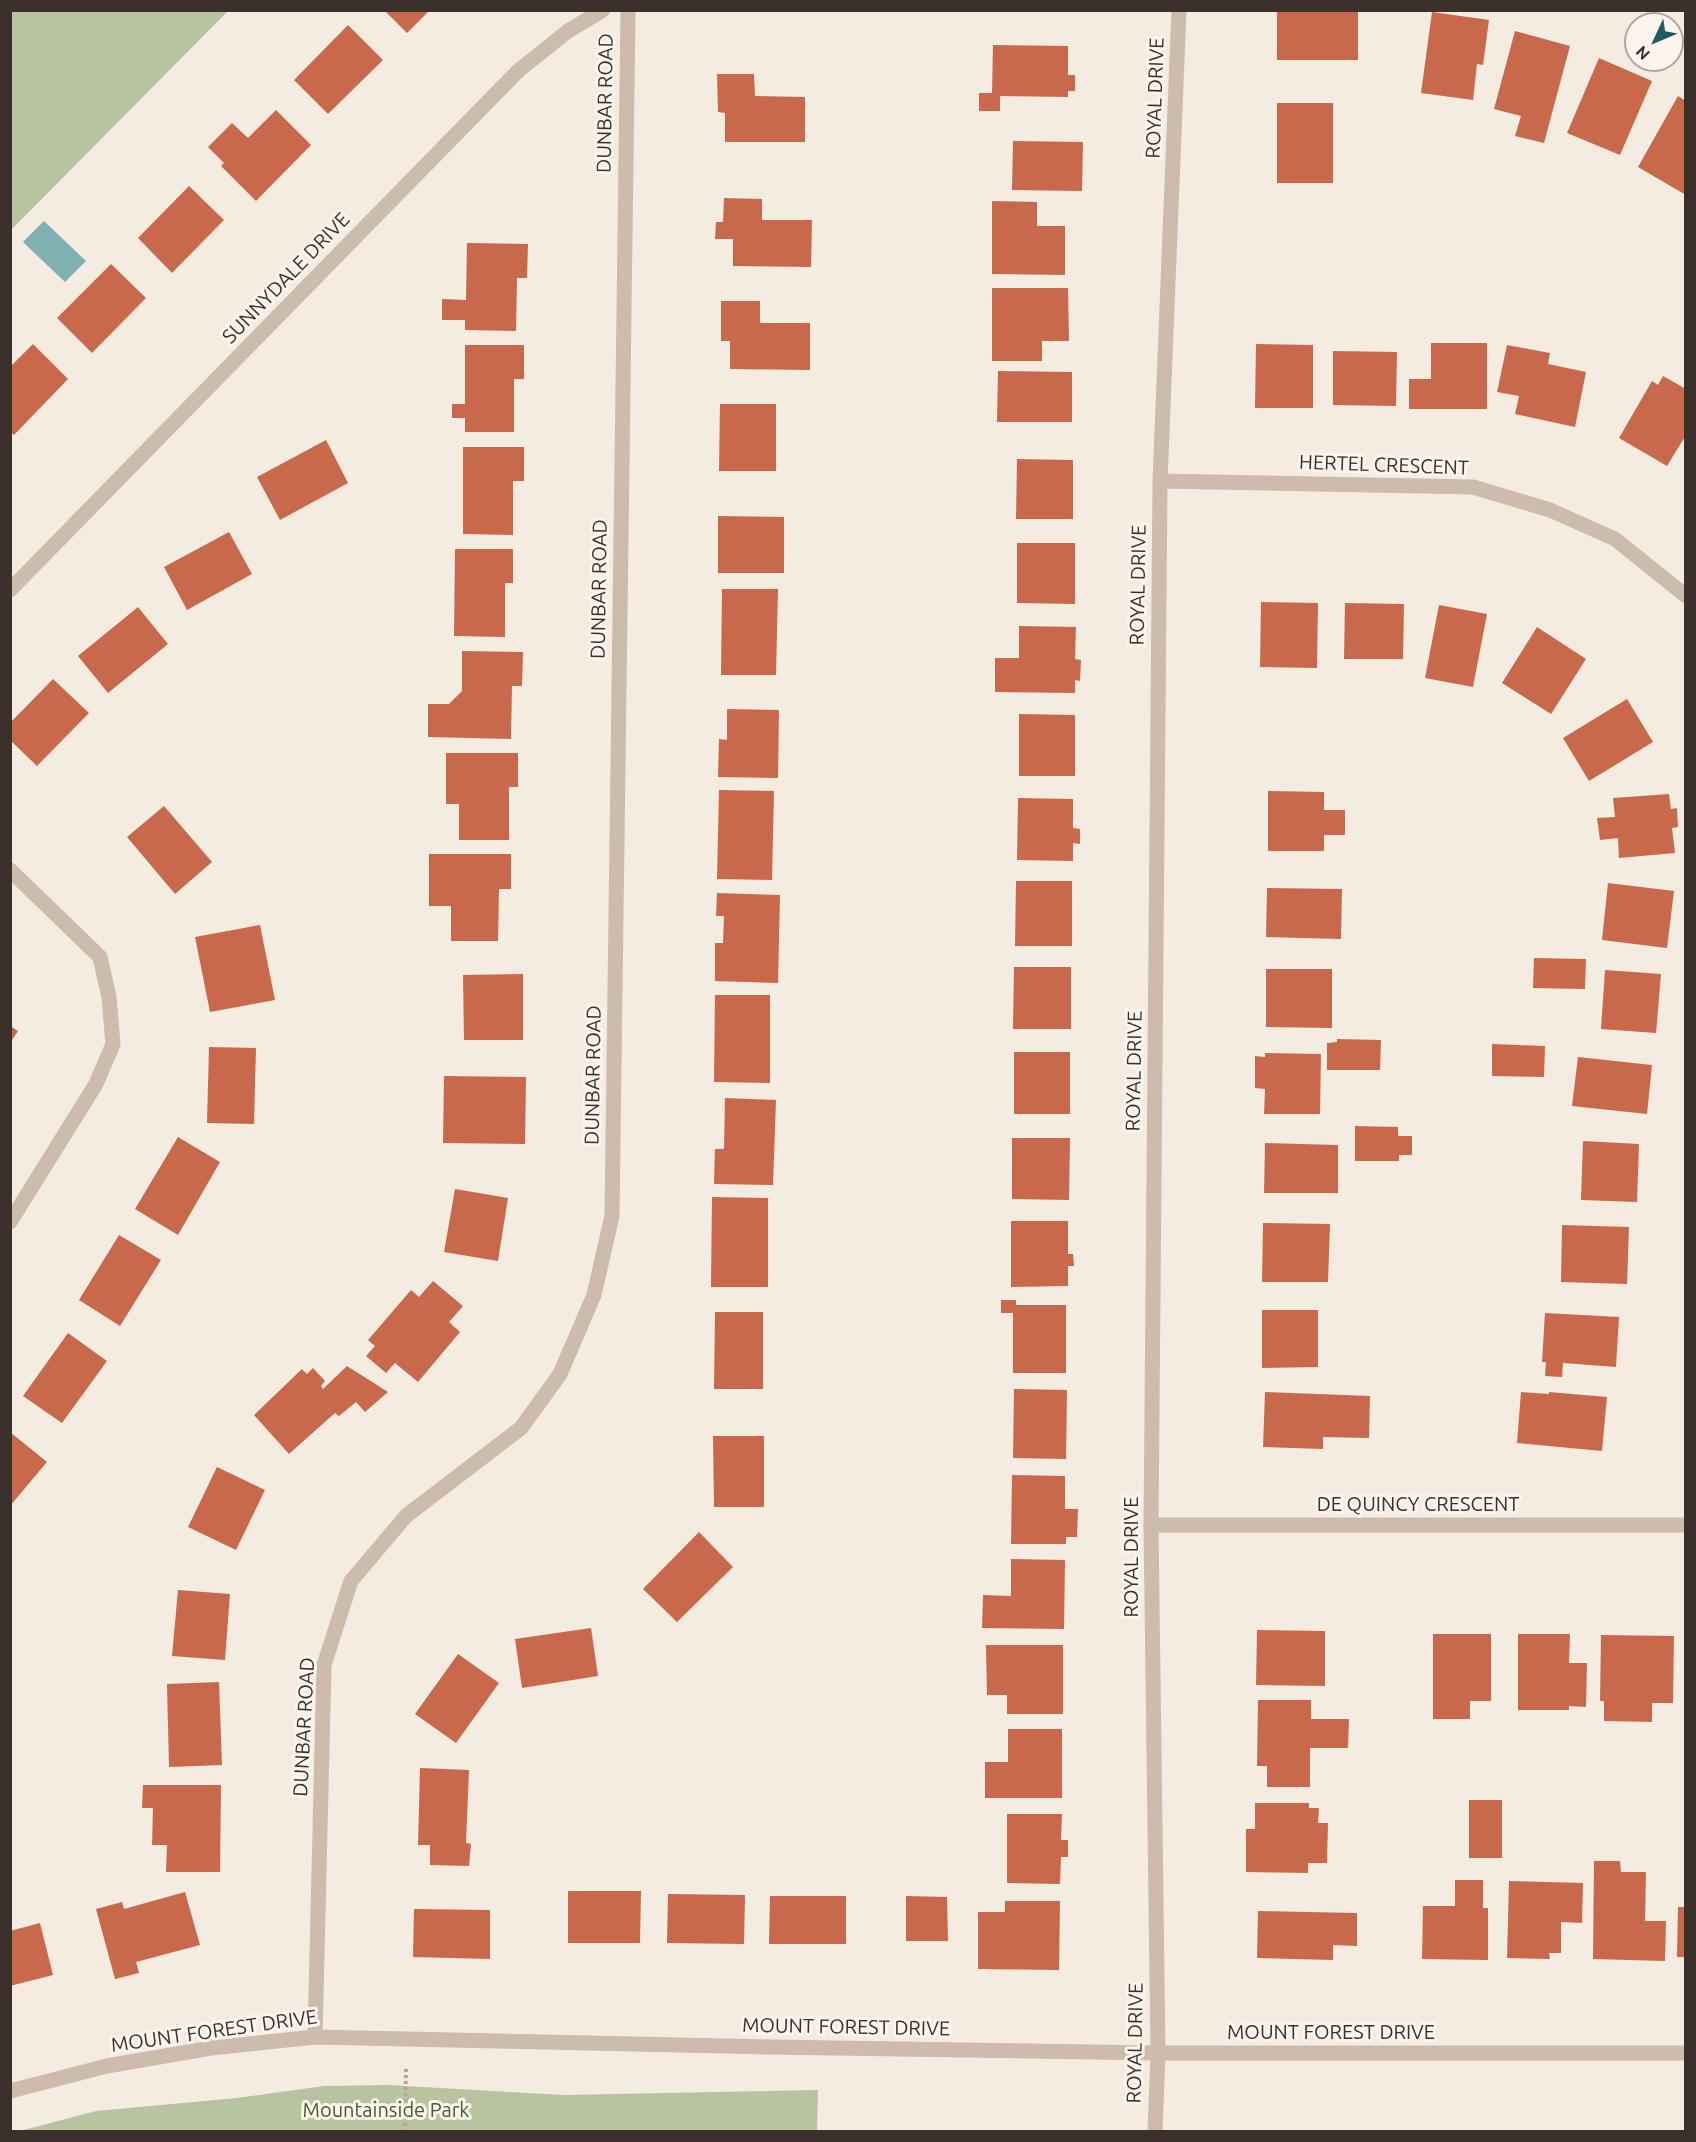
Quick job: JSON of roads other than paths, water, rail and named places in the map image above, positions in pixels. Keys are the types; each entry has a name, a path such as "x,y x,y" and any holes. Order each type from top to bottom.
{"street":[{"name":"SUNNYDALE DRIVE","path":"10,590 518,71 568,31 603,10"},
{"name":"DUNBAR ROAD","path":"315,2037 324,1665 351,1581 406,1516 521,1428 560,1374 594,1295 612,1216 628,10"},
{"name":"ROYAL DRIVE","path":"1155,2132 1158,2053 1151,1525 1160,482 1179,10"},
{"name":"HERTEL CRESCENT","path":"1160,482 1473,487 1550,510 1615,539 1686,596"},
{"path":"10,870 100,957 109,997 112,1044 96,1084 10,1222"},
{"name":"DE QUINCY CRESCENT","path":"1151,1525 1686,1525"},
{"name":"MOUNT FOREST DRIVE","path":"10,2091 107,2066 211,2048 315,2037 1158,2053 1686,2053"}],"water":[{"path":"44,221 86,261 65,282 23,242"}],"park label":[{"name":"Mountainside Park","path":"386,2110"}]}
